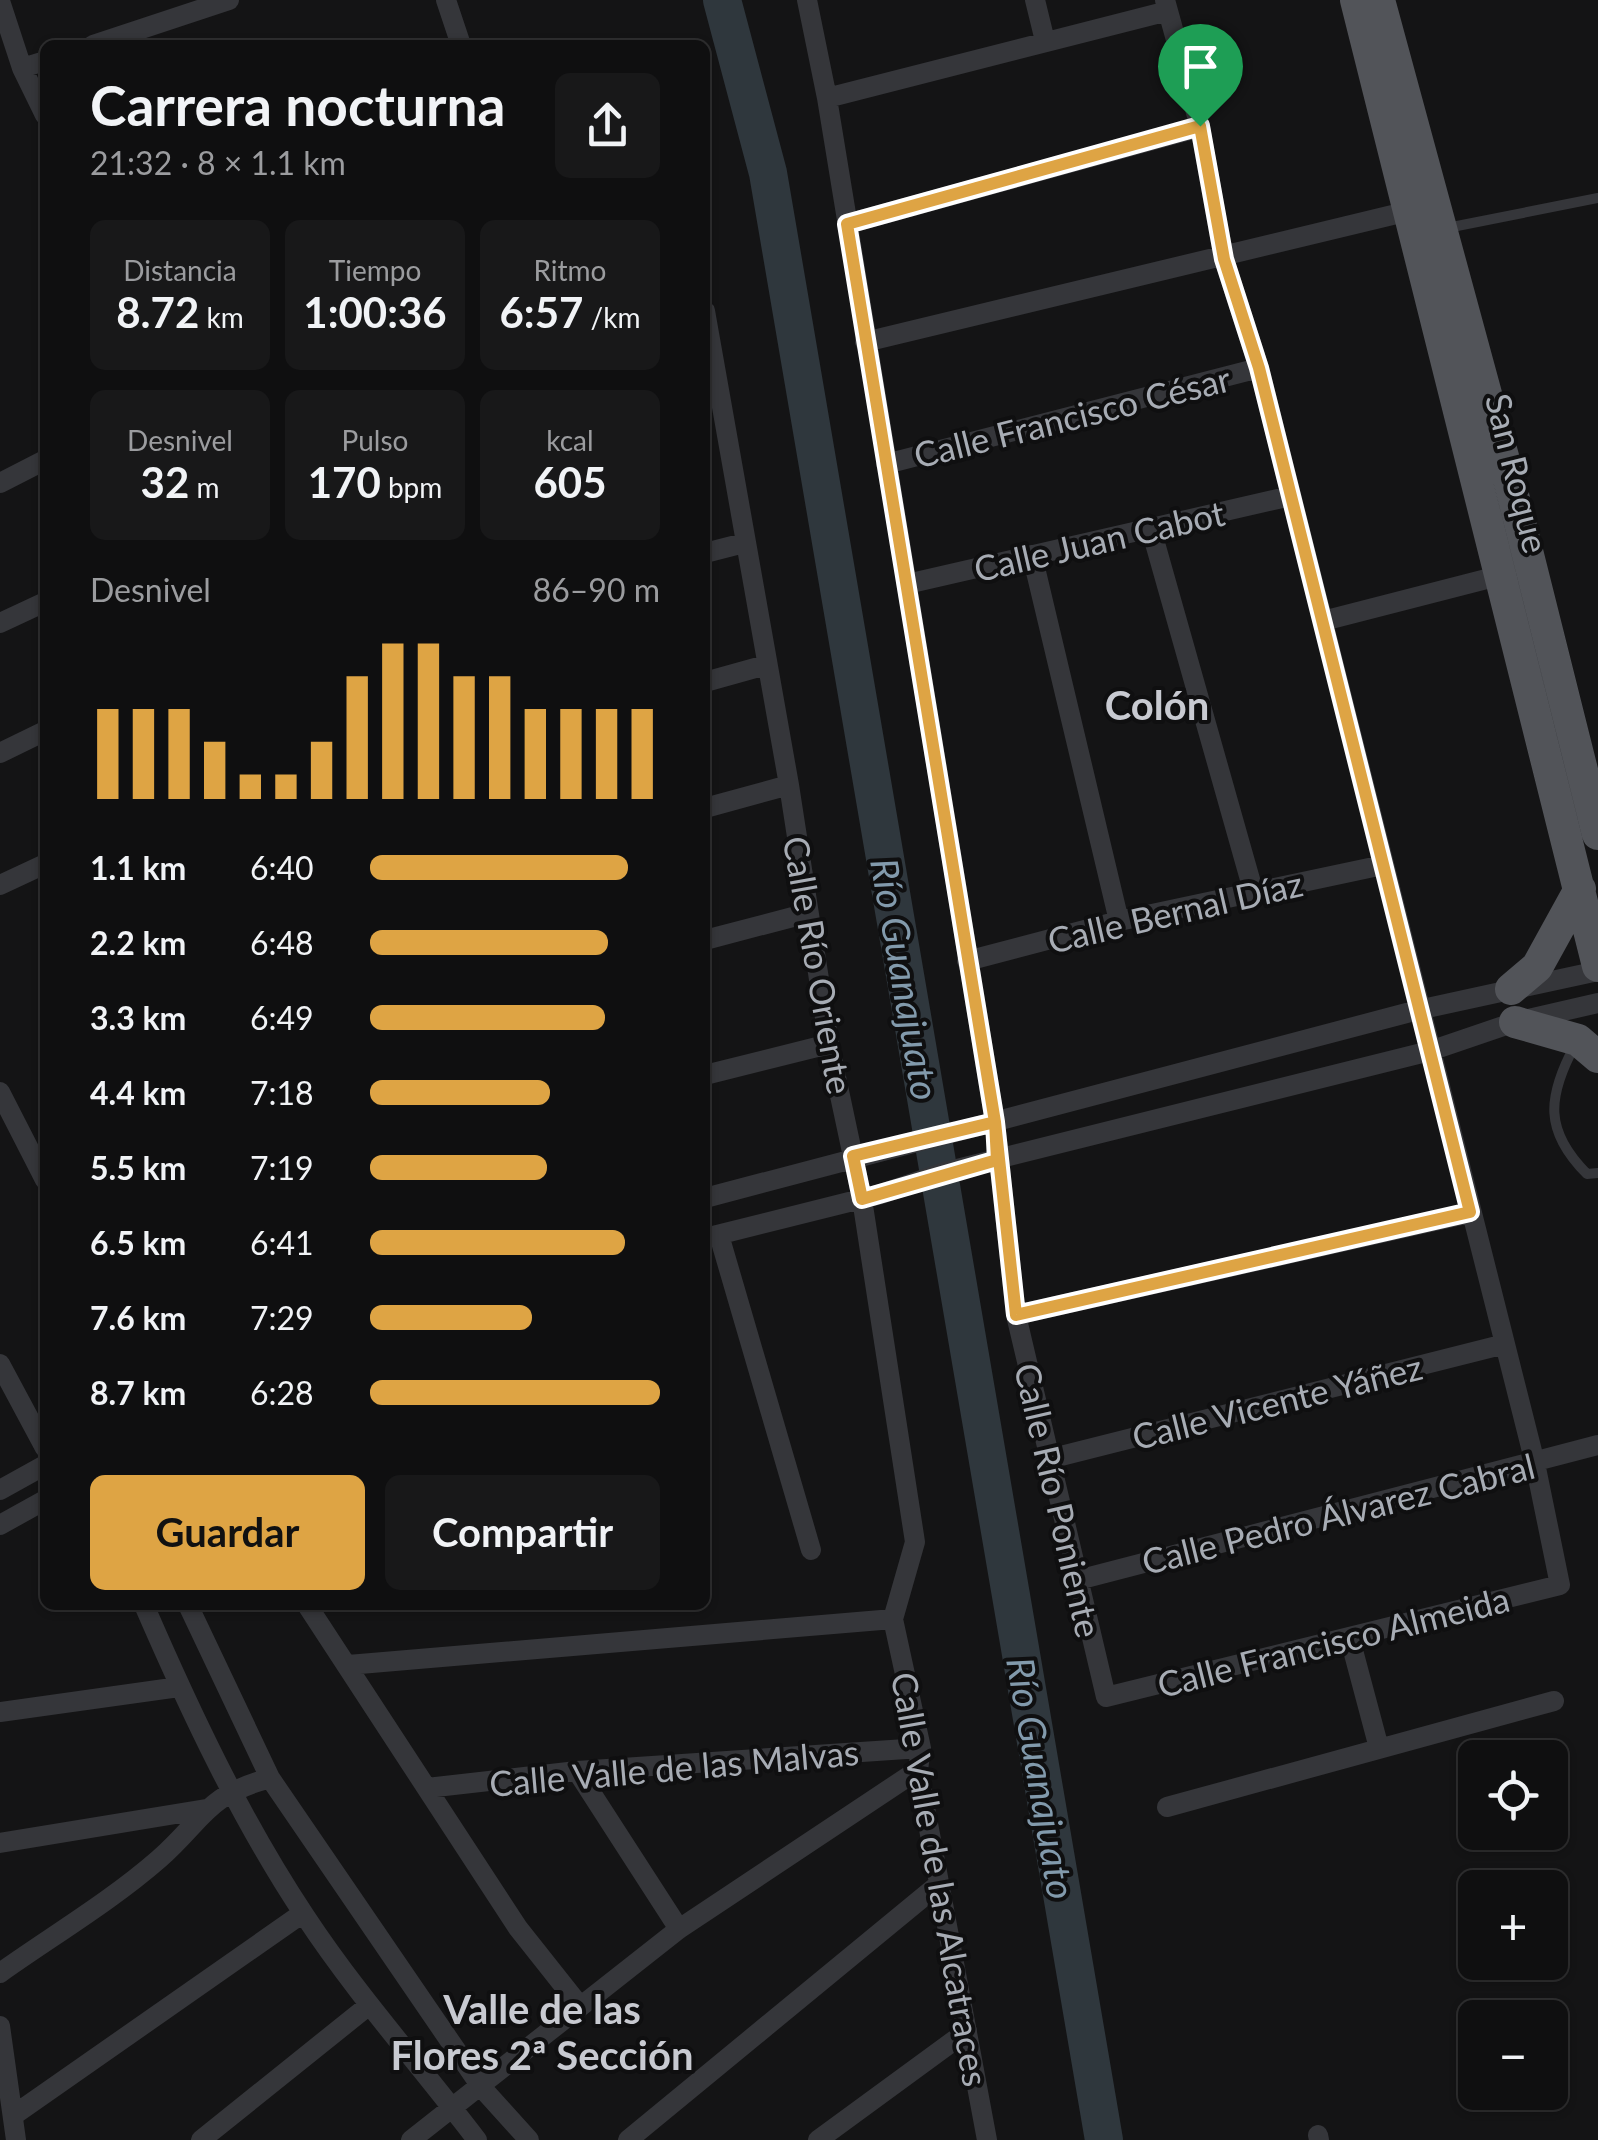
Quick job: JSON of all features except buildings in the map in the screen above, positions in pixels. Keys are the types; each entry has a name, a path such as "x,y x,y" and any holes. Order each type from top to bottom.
{"main road":[{"name":"San Roque","path":"1356,0 1598,968"},
{"name":"San Roque","path":"1380,0 1439,230 1594,792 1598,834"},
{"path":"1510,989 1538,968 1580,889"},
{"path":"1515,1022 1588,1048"}],"street":[{"path":"108,40 229,0"},
{"path":"446,0 459,40"},
{"name":"Calle Río Poniente","path":"807,0 827,98 968,962 1016,1315 1106,1698"},
{"path":"1035,0 1045,41"},
{"path":"0,1 22,68 40,105"},
{"path":"827,98 1166,6 1200,126 1224,259 1259,368 1535,1464"},
{"path":"22,68 40,63"},
{"path":"847,224 1200,126"},
{"path":"864,342 1224,259 1408,211"},
{"name":"Calle Francisco César","path":"886,464 1259,368"},
{"name":"Calle Río Oriente","path":"710,371 714,419 744,543 788,785 828,1044 872,1196 915,1542 893,1619"},
{"path":"0,483 40,463"},
{"name":"Calle Juan Cabot","path":"907,584 1291,496"},
{"path":"1150,529 1253,890"},
{"path":"710,552 744,543"},
{"path":"1032,555 1119,921"},
{"path":"1322,622 1502,574"},
{"path":"0,624 40,604"},
{"path":"710,681 766,665"},
{"path":"0,753 40,734"},
{"path":"710,807 788,785"},
{"name":"Calle Bernal Díaz","path":"968,962 1119,921 1382,865"},
{"path":"0,885 40,866"},
{"path":"710,939 808,912"},
{"path":"710,1197 1418,1010 1598,968"},
{"path":"811,1550 712,1237 994,1160 1430,1051 1515,1022 1598,1003"},
{"path":"710,1075 828,1044"},
{"path":"0,1092 40,1170"},
{"path":"1016,1315 1470,1212"},
{"name":"Calle Vicente Yáñez","path":"1049,1459 1505,1344"},
{"path":"0,1364 40,1439"},
{"name":"Calle Pedro Álvarez Cabral","path":"1078,1580 1598,1445"},
{"name":"Calle Francisco Almeida","path":"1106,1698 1560,1585 1535,1464"},
{"path":"0,1490 40,1468"},
{"path":"0,1525 40,1503"},
{"path":"146,1610 179,1686 303,1914 368,2006 476,2140"},
{"path":"190,1610 270,1778 482,2088 530,2140"},
{"path":"310,1610 518,1928 578,2005"},
{"path":"348,1665 893,1619"},
{"name":"Calle Valle de las Alcatraces","path":"893,1619 922,1748 918,1770 987,2140"},
{"path":"1350,1639 1380,1748"},
{"path":"0,1712 179,1686"},
{"path":"1167,1807 1554,1701"},
{"name":"Calle Valle de las Malvas","path":"427,1788 577,1772 922,1748"},
{"path":"411,2140 482,2088 578,2005 679,1929 918,1770"},
{"path":"577,1772 679,1929"},
{"path":"0,1973 159,1860 206,1810 233,1788 270,1778"},
{"path":"0,1844 206,1810"},
{"path":"628,2140 939,1884"},
{"path":"14,2115 303,1914"},
{"path":"201,2140 368,2006"},
{"path":"0,2026 16,2140"},
{"path":"818,2140 967,2031"}],"lane":[{"path":"1439,230 1598,198"},
{"path":"1588,1048 1558,1078 1555,1122 1561,1148 1587,1174 1598,1173"}],"waterway":[{"name":"Río Guanajuato","path":"722,0 768,173 1104,2140"}],"district":[{"name":"Colón","path":"1157,705"},
{"name":"Valle de las Flores 2ª Sección","path":"542,2032"}],"route":[{"path":"1200,126 847,224 995,1122 997,1160 862,1199 853,1156 995,1122 1016,1315 1470,1212 1259,368 1224,259 1200,126"}]}
